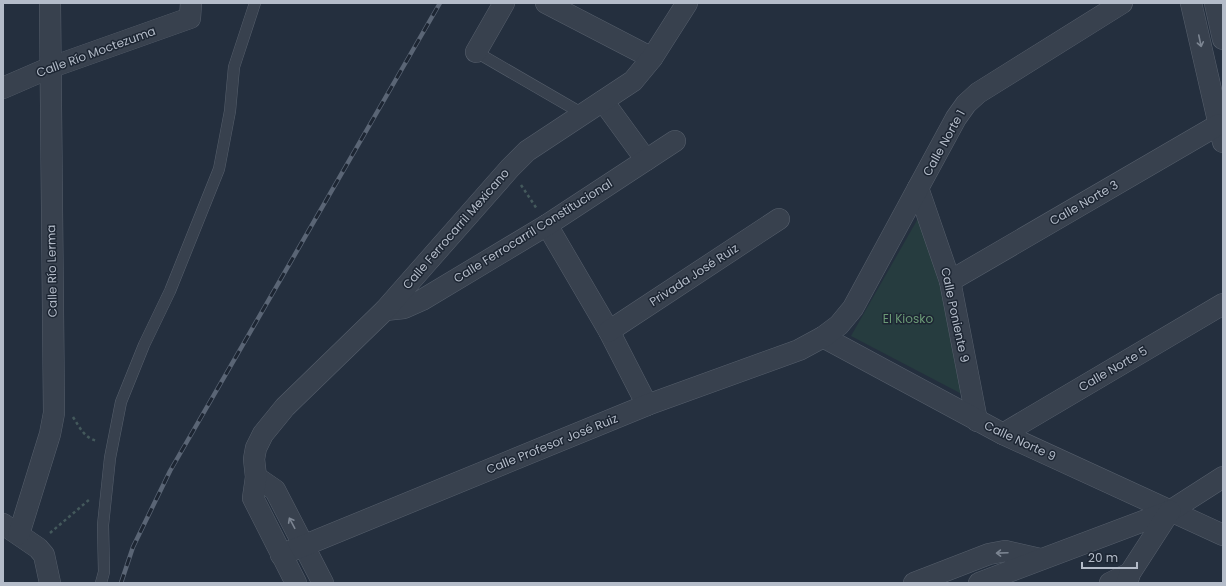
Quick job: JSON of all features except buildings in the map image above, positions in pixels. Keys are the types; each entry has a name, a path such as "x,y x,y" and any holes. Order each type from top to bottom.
{"street":[{"name":"Calle Río Lerma","path":"11,529 50,434 54,413 49,68 50,3"},
{"path":"476,52 504,3"},
{"path":"546,3 652,58"},
{"name":"Calle Ferrocarril Mexicano","path":"296,583 253,498 256,477 254,459 256,448 263,434 285,408 385,310 510,168 527,151 633,81 652,58 687,3"},
{"name":"Calle Norte 1","path":"823,337 839,325 853,308 956,118 966,104 978,93 1122,3"},
{"path":"1191,3 1221,134"},
{"path":"1215,3 1223,39"},
{"name":"Calle Río Moctezuma","path":"3,88 190,10"},
{"path":"604,101 646,160"},
{"name":"Calle Norte 3","path":"950,281 1221,134"},
{"name":"Calle Ferrocarril Constitucional","path":"385,310 404,308 422,300 547,224 675,141"},
{"name":"Calle Poniente 9","path":"918,188 950,281 977,421"},
{"name":"Privada José Ruiz","path":"609,331 779,219"},
{"path":"547,224 609,331 647,405"},
{"name":"Calle Norte 5","path":"1003,434 1223,304"},
{"name":"Calle Profesor José Ruiz","path":"282,555 647,405 799,350 823,337"},
{"name":"Calle Norte 9","path":"823,337 1003,434 1223,535"},
{"path":"256,477 275,490 323,583"},
{"path":"979,583 1170,511 1223,477"},
{"path":"1110,583 1129,578 1170,511"},
{"path":"11,529 38,548 44,555 50,583"},
{"path":"914,583 989,554 1004,551 1040,559"}],"lane":[{"path":"101,583 104,572 103,525 110,458 121,402 144,346 170,291 219,169 230,110 234,68 255,3"},
{"path":"476,52 583,114"}],"path":[{"path":"510,168 547,224"},
{"path":"74,418 84,434 91,440 103,442"},
{"path":"44,538 93,496"}],"green space":[{"name":"El Kiosko","path":"920,215 979,403 851,336"}],"railway":[{"path":"121,583 133,547 170,471 440,3"}]}
